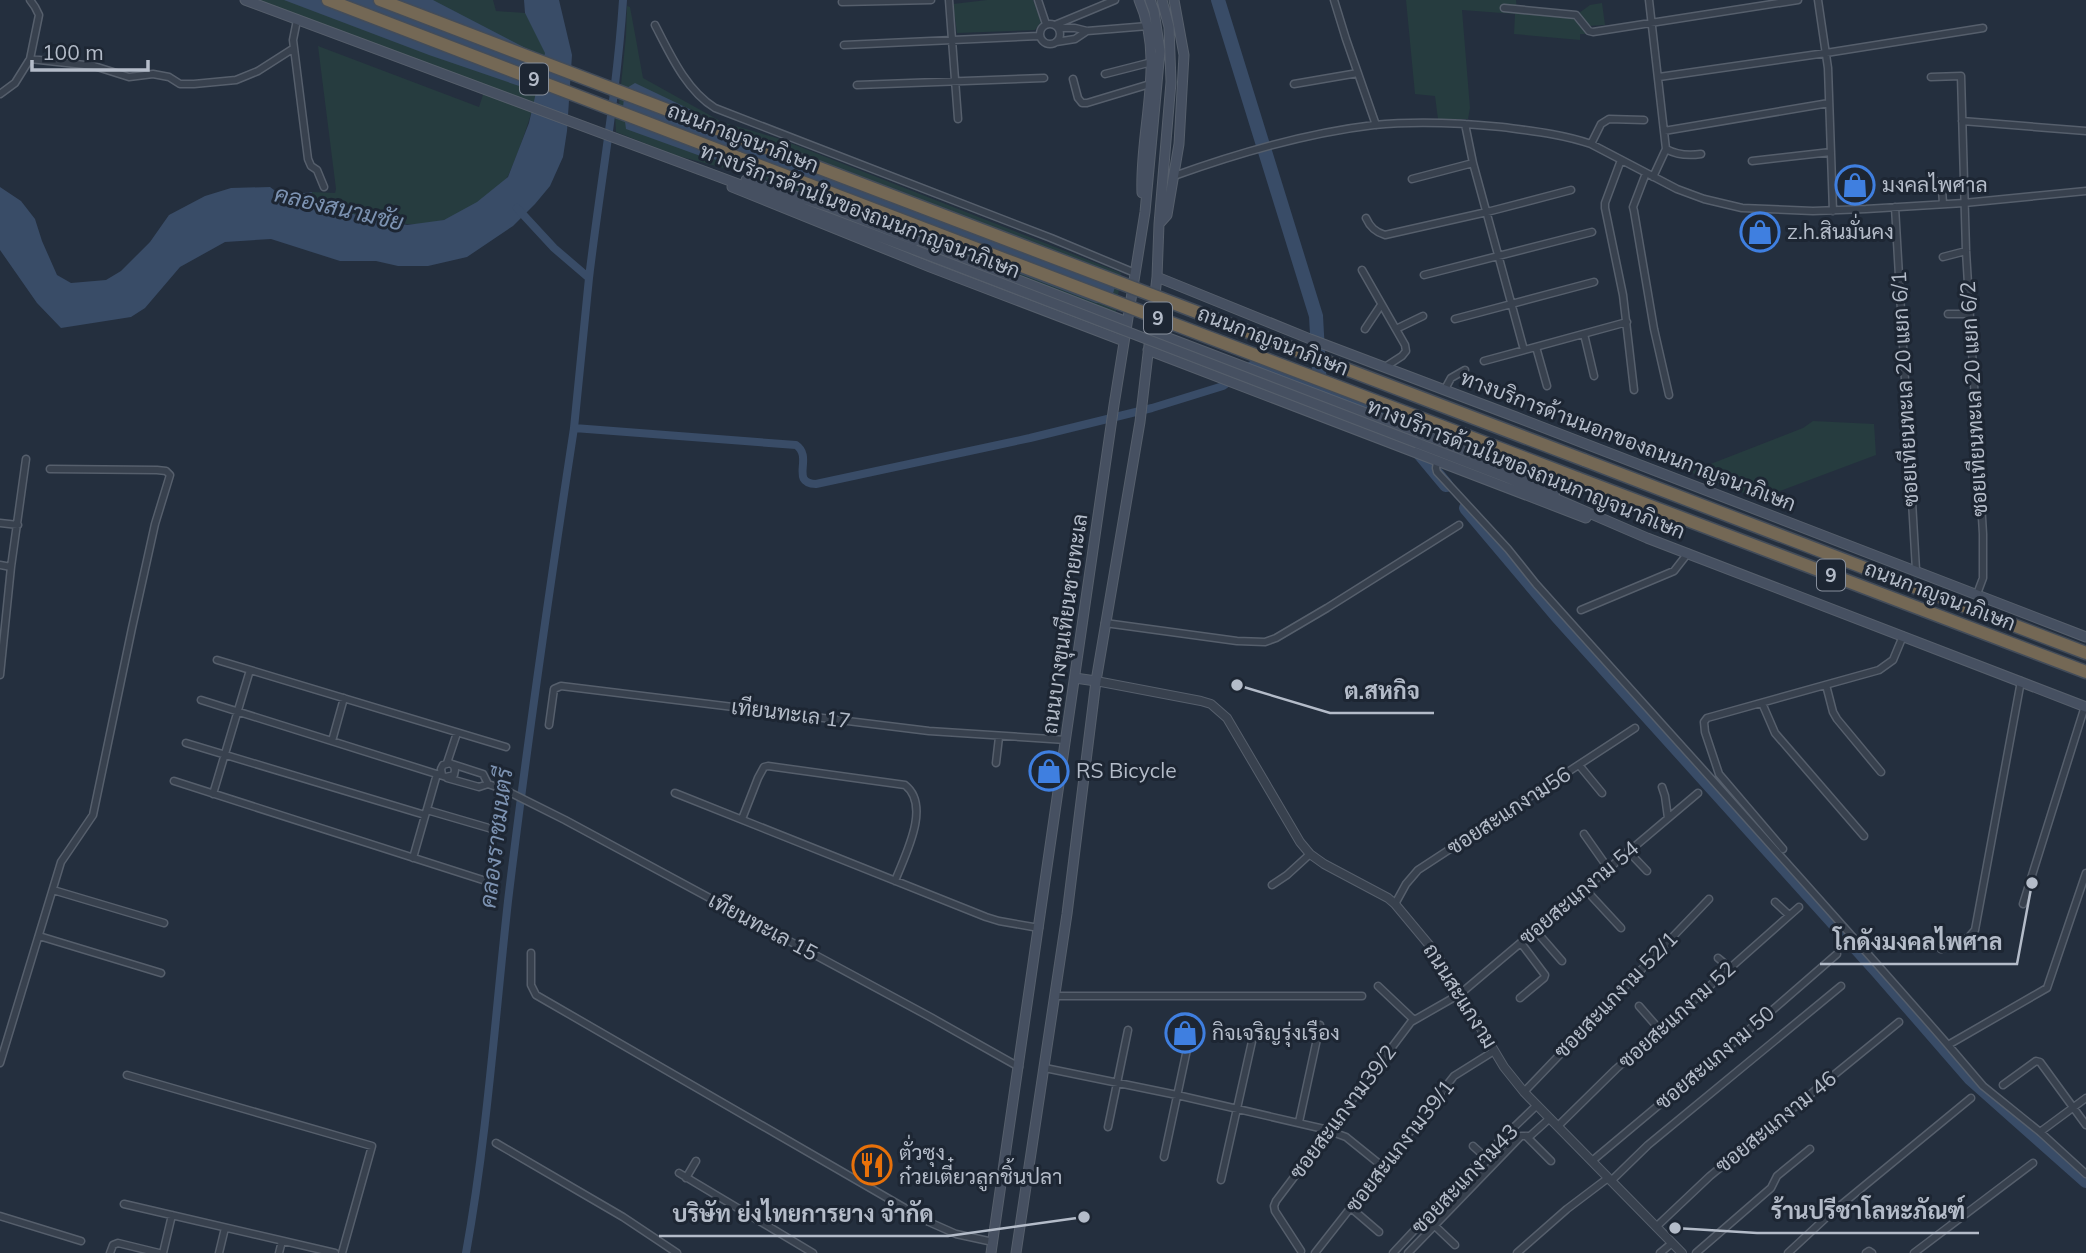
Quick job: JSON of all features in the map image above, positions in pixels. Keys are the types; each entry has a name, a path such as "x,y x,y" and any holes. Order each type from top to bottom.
{"highway":[{"name":"ถนนกาญจนาภิเษก","path":"328,0 2086,673"},
{"name":"ถนนกาญจนาภิเษก","path":"380,0 2086,653"}],"main road":[{"name":"ทางบริการด้านในของถนนกาญจนาภิเษก","path":"245,0 677,160 1418,443 1508,478 1647,538 2086,707"},
{"path":"1139,0 1146,16 1154,83"},
{"name":"ถนนบางขุนเทียนชายทะเล","path":"991,1253 1111,425 1145,212 1154,83 1160,51 1150,0"},
{"name":"ถนนบางขุนเทียนชายทะเล","path":"1016,1253 1045,1068 1096,681 1143,398 1157,277 1171,82 1169,27 1162,0"},
{"path":"1159,224 1167,215 1179,144 1184,55 1174,0"},
{"path":"677,160 829,207 1127,322"},
{"path":"677,160 727,185 808,219 1124,341"},
{"name":"ทางบริการด้านนอกของถนนกาญจนาภิเษก","path":"1157,277 1310,340 1445,389 2086,638"},
{"path":"1150,331 1404,427 1525,478 1647,538"},
{"path":"1148,350 1437,462 1647,538"},
{"path":"1075,678 1096,681"}],"street":[{"path":"0,94 15,83 30,59 39,15 30,0"},
{"path":"842,2 931,0"},
{"path":"949,0 958,120"},
{"path":"1038,0 1046,24"},
{"path":"1057,26 1115,0"},
{"path":"1334,0 1377,125"},
{"path":"1649,0 1666,149 1653,177"},
{"path":"1504,8 1576,15 1589,31 1593,32 1798,0"},
{"path":"1818,0 1826,53 1833,211"},
{"path":"297,20 293,36 308,159 311,166 317,170 324,187"},
{"path":"1046,24 1087,31 1147,26"},
{"path":"1046,24 1040,31 1040,36 1049,44 1075,39 1087,31"},
{"path":"655,25 676,65 696,91 715,108 1135,273"},
{"path":"1056,42 1060,37 1057,26"},
{"path":"1659,77 1983,28"},
{"path":"844,45 1040,36"},
{"path":"30,59 94,66 130,77 153,74 169,77 180,84 194,84 236,80 258,71 294,48"},
{"path":"1105,74 1152,62"},
{"path":"1294,84 1358,73"},
{"name":"ซอยเทียนทะเล 20 แยก 6/2","path":"1931,77 1961,76 1969,314 1983,534 1983,578 1977,594"},
{"path":"858,85 1044,78"},
{"path":"1073,79 1082,103 1154,83"},
{"path":"1664,131 1829,103"},
{"path":"1591,144 1601,124 1609,119 1644,120"},
{"path":"1962,121 2086,131"},
{"path":"1174,176 1262,148 1325,133 1377,125 1465,124 1539,131 1591,144 1653,177 1704,199 1741,208 1833,211 1964,203 2086,191"},
{"path":"1465,124 1473,163 1524,350"},
{"path":"1666,149 1689,156 1701,154"},
{"path":"1752,161 1831,152"},
{"path":"1621,160 1605,203 1627,322 1634,390"},
{"path":"1412,179 1473,163"},
{"path":"1646,173 1634,211 1654,329 1669,395"},
{"path":"1931,178 1941,186 1942,204"},
{"path":"1366,218 1369,225 1384,235 1571,190"},
{"name":"ซอยเทียนทะเล 20 แยก 6/1","path":"1895,207 1916,570"},
{"path":"1424,275 1592,232"},
{"path":"1943,257 1966,251"},
{"path":"1362,270 1405,345 1406,351 1402,356 1385,367"},
{"path":"1455,319 1594,282"},
{"path":"1365,329 1381,305"},
{"path":"1948,314 1969,314"},
{"path":"1396,329 1423,316"},
{"path":"1484,361 1627,322"},
{"path":"1584,334 1594,376"},
{"path":"1536,347 1547,386"},
{"path":"1445,389 1451,378 1465,370"},
{"path":"0,676 4,612 26,459"},
{"path":"1437,462 1437,472 1717,782 1983,1086 2086,1174"},
{"path":"0,1063 63,858 93,815 155,524 170,475 166,471 158,470 50,469"},
{"path":"0,523 18,525"},
{"path":"1105,623 1237,641 1265,642 1327,608 1459,525"},
{"path":"1581,610 1674,571 1688,553"},
{"path":"0,565 11,567"},
{"path":"1783,849 1722,779 1704,722 1707,718 1879,670 1893,660 1903,636"},
{"path":"217,660 506,747"},
{"path":"213,794 250,670"},
{"name":"ถนนสะแกงาม","path":"1096,681 1191,698 1218,709 1227,718 1295,836 1310,854 1395,904 1435,952 1504,1067 1524,1092 1682,1253"},
{"path":"1941,949 1969,937 1975,930 2021,681"},
{"path":"1826,685 1837,719 1881,772"},
{"name":"เทียนทะเล 17","path":"550,725 554,689 561,686 916,730 1066,740"},
{"path":"332,741 344,698"},
{"path":"201,700 237,712 442,775 479,787 488,784 483,774 449,764 442,767 442,775 426,812 413,858"},
{"path":"1762,702 1774,733 1864,836"},
{"path":"2023,904 2086,707"},
{"name":"ซอยสะแกงาม56","path":"1395,904 1418,870 1634,728"},
{"path":"449,764 457,733"},
{"path":"996,763 999,737"},
{"path":"186,743 499,831"},
{"path":"442,775 452,777 455,773 455,768 449,764"},
{"path":"1579,765 1602,793"},
{"path":"742,819 758,778 764,767 768,766 905,785 913,794 917,822 895,881"},
{"path":"174,781 489,882"},
{"name":"เทียนทะเล 15","path":"488,784 505,790 932,1017 1019,1067"},
{"path":"1661,787 1668,818"},
{"path":"675,793 999,921 1039,928"},
{"name":"ซอยสะแกงาม 54","path":"1460,994 1698,793"},
{"path":"1584,834 1608,868"},
{"path":"1628,851 1647,871"},
{"path":"1272,885 1310,854"},
{"path":"1948,1045 2047,988 2086,873"},
{"path":"1584,888 1621,928"},
{"path":"53,890 164,923"},
{"name":"ซอยสะแกงาม 52/1","path":"1524,1092 1709,899"},
{"path":"1775,902 1789,915"},
{"name":"ซอยสะแกงาม 52","path":"1558,1126 1616,1069 1799,907"},
{"path":"1535,930 1562,961"},
{"path":"39,936 162,973"},
{"path":"1520,998 1545,975 1521,943"},
{"path":"531,953 531,985 536,995 929,1222 956,1234 993,1242"},
{"name":"ซอยสะแกงาม 50","path":"1592,1161 1837,954"},
{"path":"1718,958 1730,968"},
{"path":"1378,986 1414,1020"},
{"path":"1517,1253 1567,1209 1610,1179 1841,986"},
{"name":"ซอยสะแกงาม39/2","path":"1301,1251 1274,1206 1414,1020 1460,994"},
{"path":"1055,996 1362,996"},
{"path":"1639,1006 1660,1030"},
{"name":"ซอยสะแกงาม 46","path":"1656,1227 1710,1176 1899,1023"},
{"path":"1299,1122 1320,1025"},
{"path":"1164,1157 1192,1026"},
{"path":"1221,1180 1255,1028"},
{"path":"1108,1127 1128,1030"},
{"name":"ซอยสะแกงาม39/1","path":"1315,1253 1454,1076 1494,1051"},
{"path":"2003,1085 2036,1061 2040,1062 2086,1125"},
{"path":"1045,1068 1299,1122 1346,1138 1382,1166"},
{"path":"127,1075 372,1146 342,1253"},
{"path":"1788,1253 1830,1214 1971,1098"},
{"path":"2040,1132 2086,1098"},
{"name":"ซอยสะแกงาม43","path":"1393,1253 1484,1156 1537,1105"},
{"path":"1408,1253 1521,1136 1530,1136 1550,1118"},
{"path":"1526,1136 1551,1161"},
{"path":"496,1143 623,1217 677,1253"},
{"path":"1474,1146 1484,1156"},
{"path":"1696,1253 1771,1188 1777,1176 1810,1149"},
{"path":"686,1178 696,1161"},
{"path":"1914,1253 2033,1163"},
{"path":"679,1173 813,1253"},
{"path":"124,1204 334,1253"},
{"path":"1351,1208 1379,1232"},
{"path":"111,1252 113,1245 118,1243 161,1253 172,1215"},
{"path":"0,1216 81,1241"},
{"path":"1435,1226 1455,1245"},
{"path":"219,1253 225,1228"},
{"path":"279,1253 282,1241"},
{"path":"1660,1253 1672,1243"},
{"path":"1866,1253 1872,1253"}],"green space":[{"path":"255,0 493,0 496,11 525,13 543,47 545,61 524,137 506,179 469,208 444,220 428,223 375,220 308,201 312,192 335,193 336,189 318,46 479,107 483,95 481,84"},
{"path":"987,0 1033,0 1041,22 1035,30 957,33 953,4"},
{"path":"1406,0 1516,0 1517,12 1575,16 1590,5 1602,3 1605,25 1588,26 1589,34 1580,34 1580,40 1514,34 1515,14 1462,10 1470,108 1468,119 1438,119 1435,96 1415,94"},
{"path":"627,6 630,7 643,78 722,122 780,139 1121,273 1116,312 761,178 678,156 616,132 615,115 619,104"},
{"path":"1813,421 1874,424 1876,455 1759,499 1690,472 1803,428"}],"water":[{"path":"284,0 433,0 539,55 538,70 525,88"},
{"path":"524,0 559,0 572,55 563,157 550,186 535,204 513,226 467,257 428,266 398,266 376,261 340,261 271,239 225,242 180,267 145,308 131,317 61,328 37,303 0,250 0,187 21,201 35,219 57,275 71,283 106,280 121,271 150,242 169,215 205,196 231,188 270,187 282,196 312,192 308,201 364,217 407,225 444,220 477,202 508,177 529,123 545,53 525,13"},
{"path":"635,83 725,126 1115,287 1110,303 1096,303 741,164 706,158 626,129 623,107 625,89"}],"waterway":[{"path":"589,278 613,104 623,0"},
{"path":"1218,0 1316,316 1320,389 1387,414 1446,485"},
{"path":"517,208 554,248 589,278 574,428 796,445 803,456 803,474 808,483 816,484 1030,438 1152,408 1223,386 1253,364 1320,389"},
{"name":"คลองราชมนตรี","path":"466,1253 485,1121 523,783 574,428"},
{"path":"1466,508 1557,616 1970,1078 2086,1181"}],"place":[{"name":"มงคลไพศาล","path":"1855,185"},
{"name":"z.h.สินมั่นคง","path":"1760,232"},
{"name":"ต.สหกิจ","path":"1237,685"},
{"name":"RS Bicycle","path":"1049,771"},
{"name":"โกดังมงคลไพศาล","path":"2032,883"},
{"name":"กิจเจริญรุ่งเรือง","path":"1185,1033"},
{"name":"ตั่วซุง ก๋วยเตี๋ยวลูกชิ้นปลา","path":"872,1165"},
{"name":"บริษัท ย่งไทยการยาง จำกัด","path":"1084,1217"},
{"name":"ร้านปรีชาโลหะภัณฑ์","path":"1675,1228"}],"water label":[{"name":"คลองสนามชัย","path":"339,208"}]}
